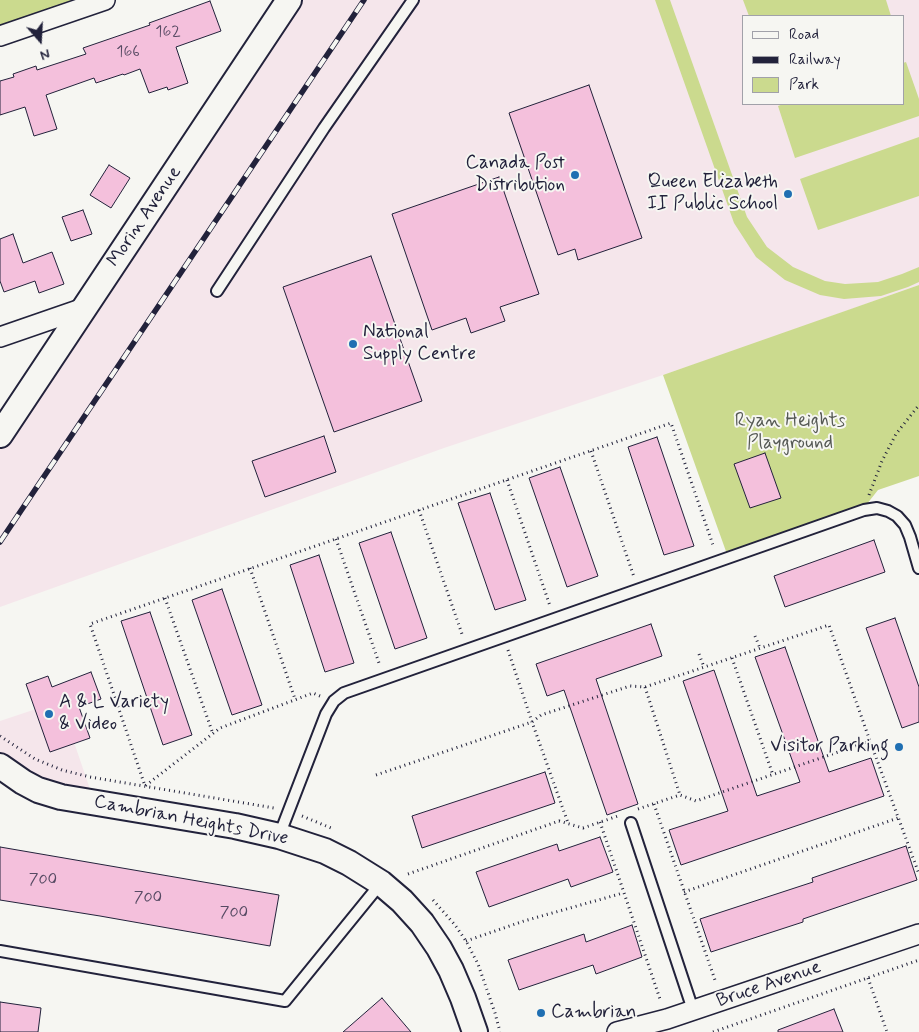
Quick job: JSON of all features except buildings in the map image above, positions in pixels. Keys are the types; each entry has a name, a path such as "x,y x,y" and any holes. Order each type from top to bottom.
{"street":[{"path":"0,36 105,0"},
{"name":"Morin Avenue","path":"0,434 289,0"},
{"path":"0,337 84,308"},
{"name":"Cambrian Heights Drive","path":"0,766 38,790 61,797 235,826 279,836 325,851 349,863 381,883 402,901 422,923 451,970 476,1032"},
{"name":"Bruce Avenue","path":"617,1032 667,1019 919,934"}],"lane":[{"path":"218,291 324,128 413,0"},
{"path":"279,836 326,714 334,701 344,693 864,510 877,508 897,516 905,525 919,568"},
{"path":"631,823 693,1010"},
{"path":"0,951 285,1001 381,883"}],"path":[{"path":"864,510 882,460 896,434 919,405"},
{"path":"334,701 313,693 220,728 146,786 90,624 672,423 718,561"},
{"path":"590,451 638,589"},
{"path":"506,480 554,619"},
{"path":"419,510 467,650"},
{"path":"336,538 385,679"},
{"path":"250,568 295,700"},
{"path":"165,598 213,734"},
{"path":"376,775 532,722 541,715 630,686 645,688 829,625 919,874"},
{"path":"755,636 760,648"},
{"path":"504,637 569,824"},
{"path":"699,654 704,668"},
{"path":"732,658 772,775"},
{"path":"645,688 680,795"},
{"path":"654,804 722,1000"},
{"path":"684,892 898,818"},
{"path":"600,822 667,1019"},
{"path":"466,941 524,921 623,893"},
{"path":"713,1032 919,960"},
{"path":"868,978 887,1032"}],"shaded area":[{"path":"287,0 919,0 919,285 714,358 444,448 0,607 0,431"},
{"path":"60,701 94,801 0,763 0,721"}],"green space":[{"path":"0,0 100,0 0,34"},
{"path":"655,0 670,0 747,217 767,247 793,267 825,281 845,284 878,282 919,267 919,282 881,296 844,299 820,295 785,280 756,257 734,223"},
{"path":"743,0 886,0 891,15 749,15"},
{"path":"906,62 919,99 919,116 795,158 778,106 904,105 904,63"},
{"path":"919,137 919,196 818,230 800,179"},
{"name":"Ryan Heights Playground","path":"919,285 919,476 878,490 863,509 728,557 663,375"}],"railway":[{"path":"0,542 364,0"}],"place":[{"name":"Canada Post Distribution","path":"575,175"},
{"name":"Queen Elizabeth II Public School","path":"788,194"},
{"name":"National Supply Centre","path":"353,344"},
{"name":"A & L Variety & Video","path":"49,714"},
{"name":"Visitor Parking","path":"899,747"},
{"name":"Cambrian","path":"541,1013"}]}
